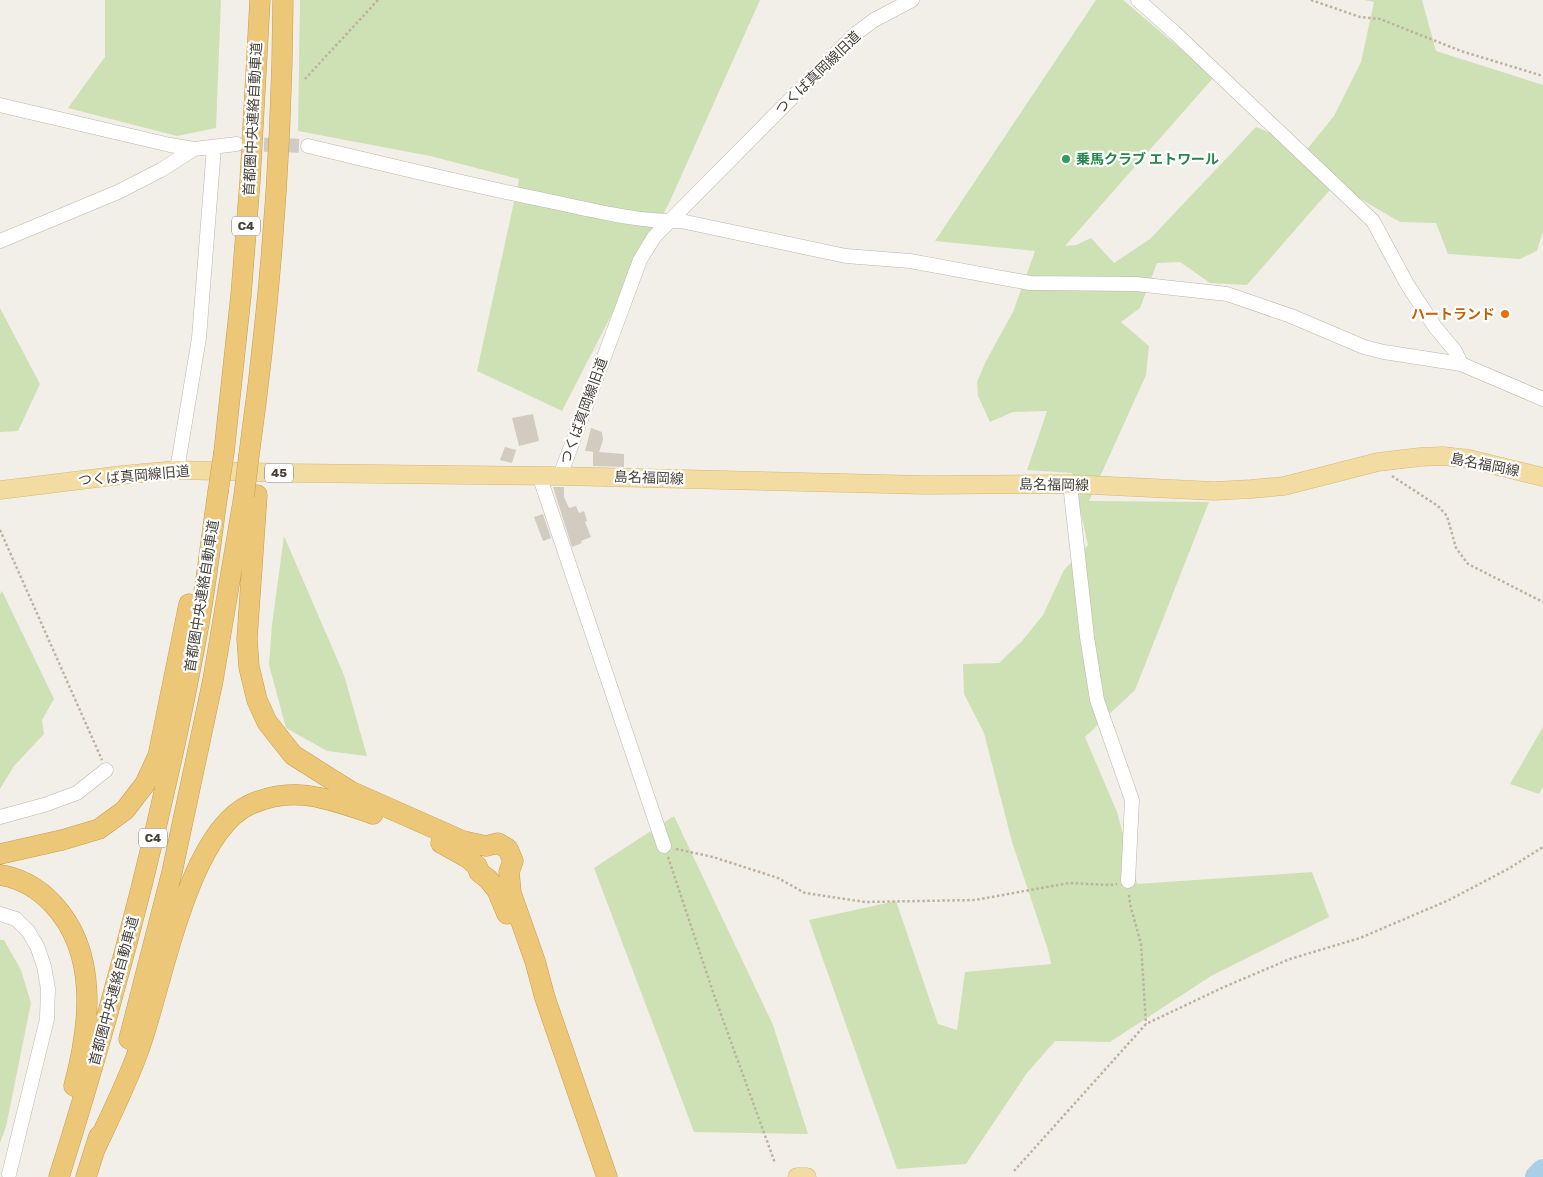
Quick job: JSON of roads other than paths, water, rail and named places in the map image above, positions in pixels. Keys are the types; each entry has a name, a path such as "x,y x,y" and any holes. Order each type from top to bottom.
{"highway":[{"name":"首都圏中央連絡自動車道","path":"59,1177 94,1064 136,907 168,780 198,633 214,491 241,295 250,181 260,0"},
{"name":"首都圏中央連絡自動車道","path":"86,1177 129,1039 172,872 250,496 255,457 273,225 283,57 283,0"},
{"path":"0,854 62,840 98,828 125,810 144,784 158,756 214,491"},
{"path":"250,496 247,639 257,700 267,722 293,755 350,792 463,841 486,846 498,844 508,850 513,861 509,872 511,893 535,961 544,998 607,1177"},
{"path":"95,1149 138,1052 185,899 199,865 214,836 230,818 248,806 269,798 287,794 309,795 333,801 377,816 457,852 483,872 502,902 524,961 544,998"},
{"path":"0,876 8,876 25,882 44,895 58,909 69,924 82,955 88,982 87,1019 81,1062 50,1177"}],"main road":[{"name":"島名福岡線","path":"560,476 916,485 1070,484 1214,491 1251,490 1284,486 1378,462 1443,456 1469,459 1543,477"},
{"name":"つくば真岡線旧道","path":"0,490 176,470 560,476"},
{"path":"797,1177 806,1177"}],"street":[{"name":"つくば真岡線旧道","path":"560,476 640,260 654,237 854,35 874,20 912,0"},
{"path":"1138,0 1373,221 1408,284 1435,327 1455,350 1461,364"},
{"path":"0,105 170,146 194,148 238,144"},
{"path":"308,146 608,214 670,222 681,221 846,256 910,261 1030,283 1136,284 1226,294 1291,316 1364,347 1461,364 1543,399"},
{"path":"176,470 199,338 214,147"},
{"path":"0,241 118,192 161,170 194,148"},
{"path":"538,475 664,846"},
{"path":"1070,484 1087,638 1097,700 1132,800 1128,881"},
{"path":"0,817 44,805 77,793 106,770"},
{"path":"486,846 478,854 483,872 500,879 509,872"},
{"path":"0,914 16,919 28,931 37,946 44,966 48,990 47,1019 9,1174"}],"waterway":[{"path":"1537,1177 1543,1171"}],"tunnel":[{"path":"243,144 308,146"}],"place":[{"name":"乗馬クラブ エトワール","path":"1066,159"},
{"name":"ハートランド","path":"1505,314"}]}
